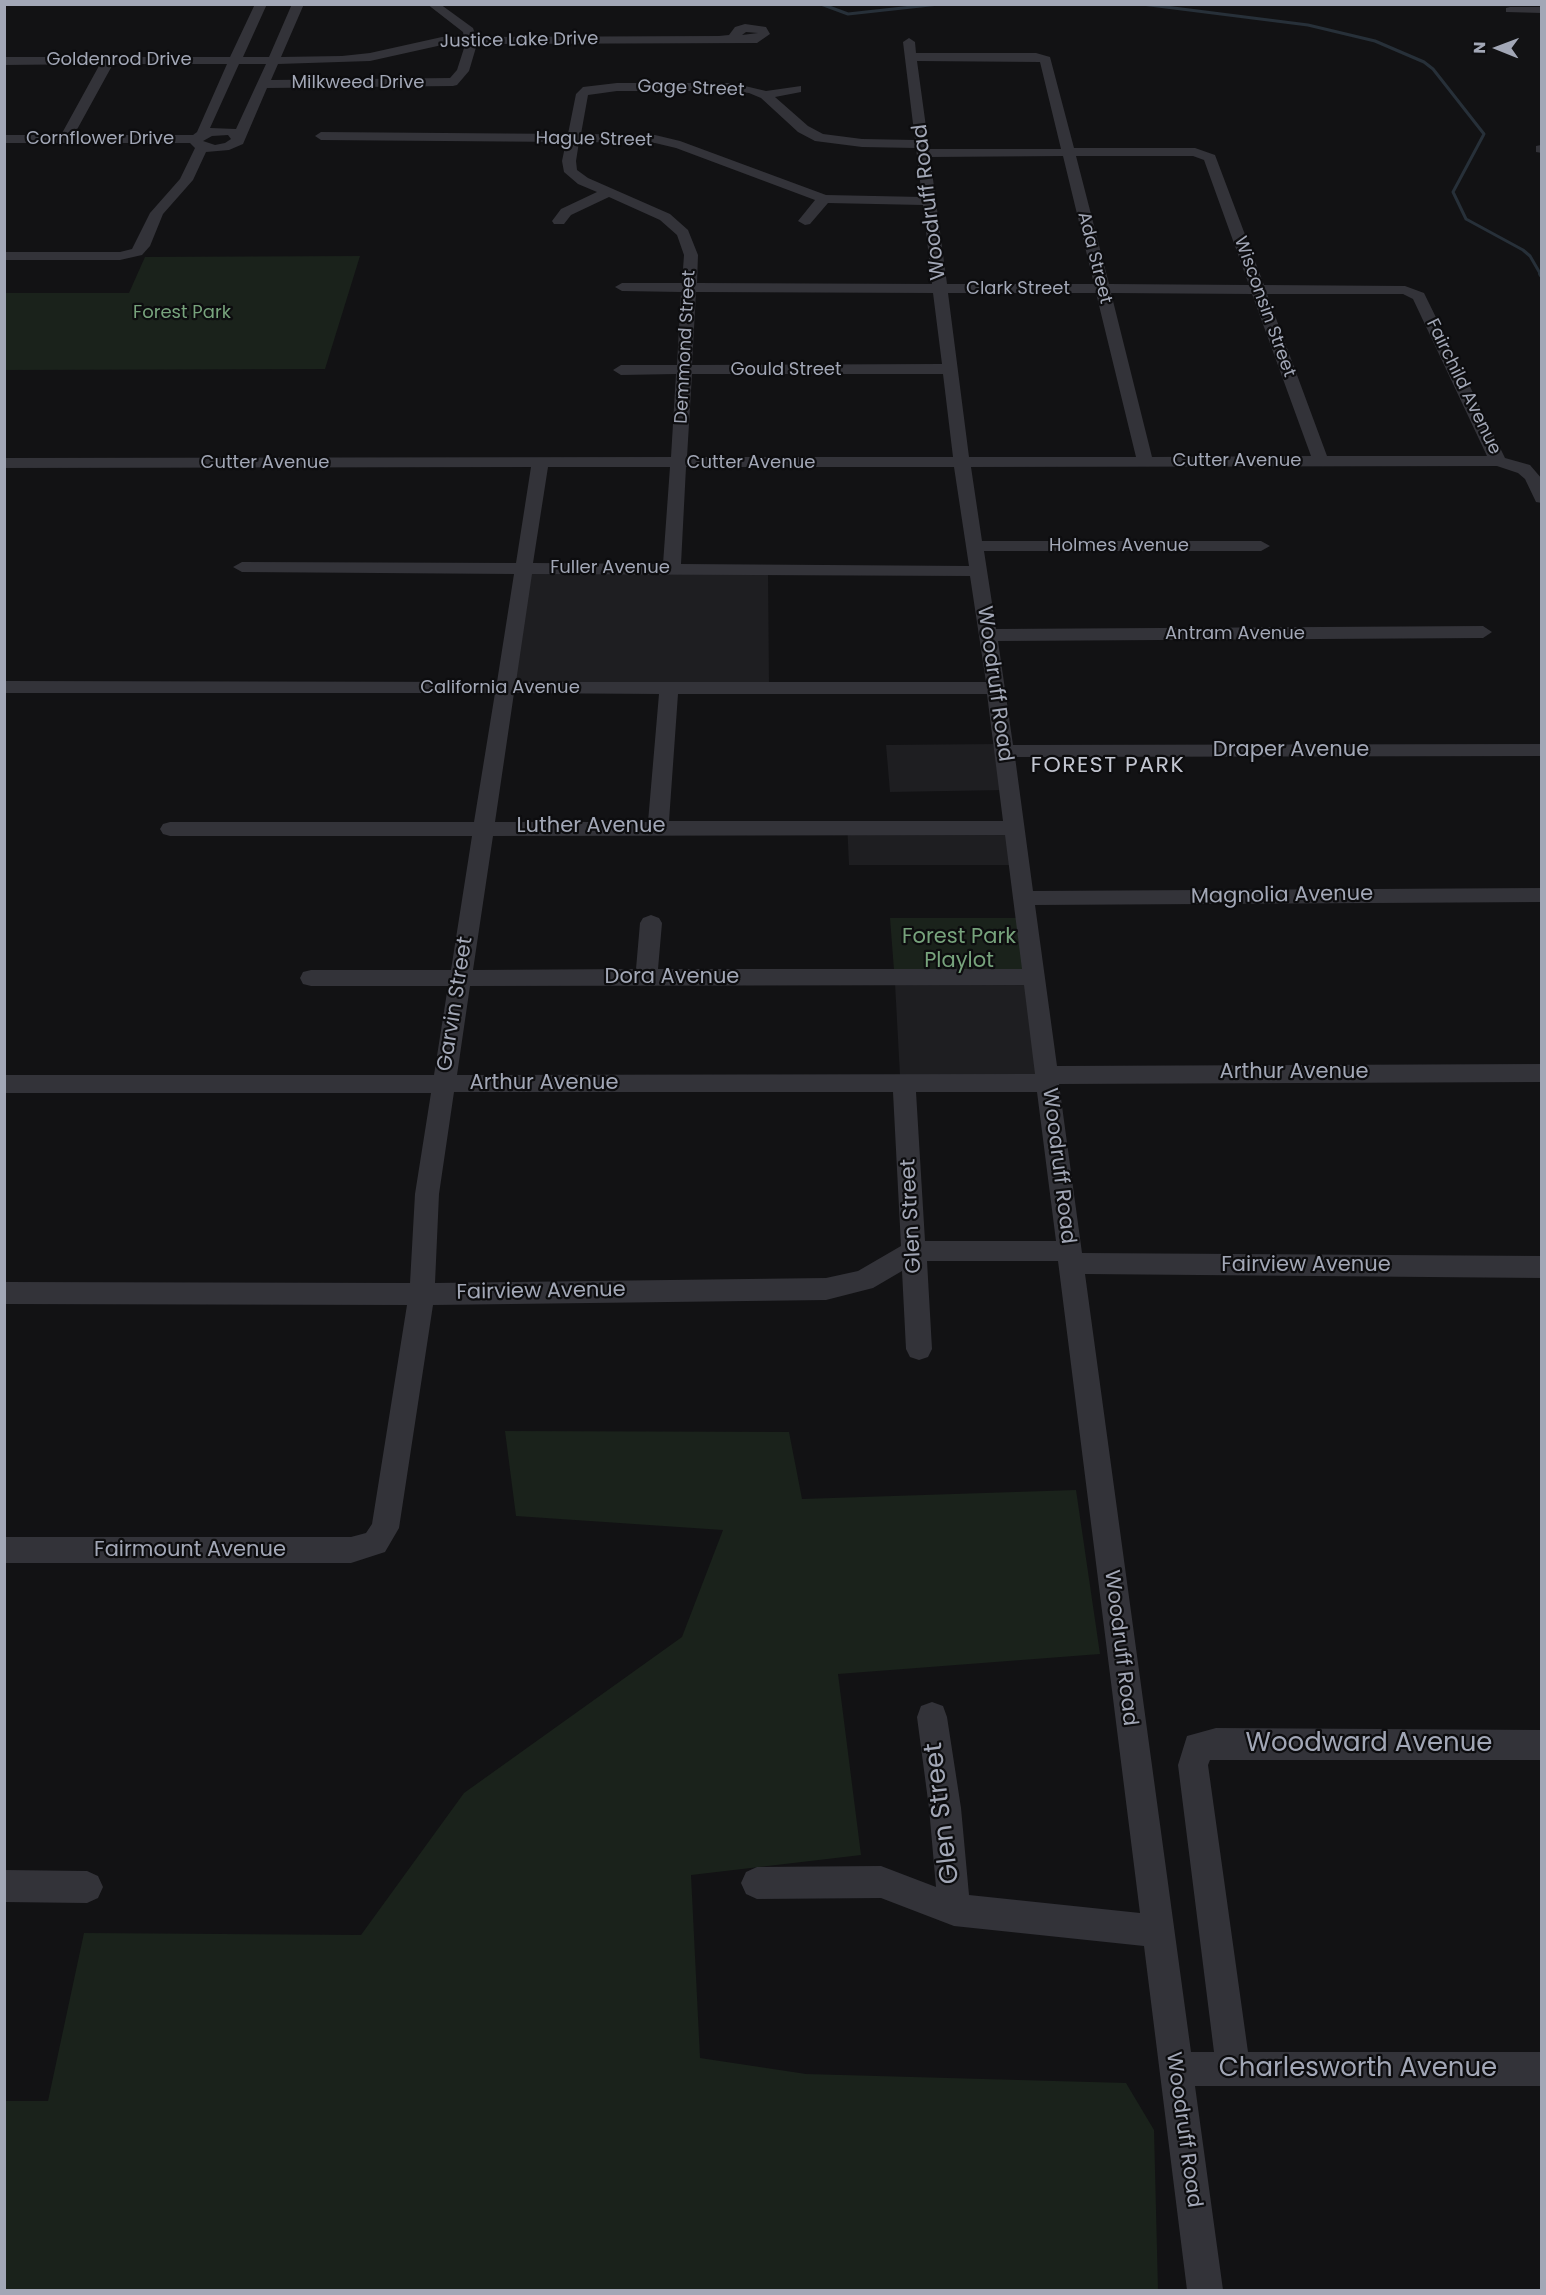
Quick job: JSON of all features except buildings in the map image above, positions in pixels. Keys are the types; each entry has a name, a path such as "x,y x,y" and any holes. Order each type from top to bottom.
{"street":[{"path":"4,256 132,254 140,250 157,213 186,180 203,129 261,4"},
{"path":"263,84 298,4"},
{"path":"432,4 469,31 470,39"},
{"path":"1510,10 1542,10"},
{"name":"Justice Lake Drive","path":"234,60 351,59 417,44 470,39 733,38"},
{"name":"Milkweed Drive","path":"263,84 453,82 463,70 470,39"},
{"name":"Woodruff Road","path":"909,42 962,463 996,688 1012,828 1205,2290"},
{"name":"Ada Street","path":"912,57 1042,57 1046,60 1145,461"},
{"path":"65,140 109,60"},
{"name":"Goldenrod Drive","path":"4,61 234,60"},
{"name":"Cornflower Drive","path":"4,140 201,140 223,131 238,135 263,84"},
{"name":"Gage Street","path":"587,90 617,87 732,87 765,95 803,129 820,138 862,143 923,148 1205,154"},
{"path":"765,95 797,89"},
{"name":"Demmond Street","path":"587,90 579,101 569,161 571,172 607,193 665,217 683,233 691,255 672,568"},
{"name":"Hague Street","path":"321,136 664,141 824,199 930,201"},
{"name":"Wisconsin Street","path":"1205,154 1210,158 1321,462"},
{"path":"559,221 566,212 607,193"},
{"path":"805,220 824,199"},
{"name":"Clark Street","path":"622,287 940,290 1257,289 1405,290 1414,292"},
{"name":"Fairchild Avenue","path":"1414,292 1419,296 1498,461 1524,470 1532,477 1542,498"},
{"name":"Gould Street","path":"621,370 950,369"},
{"name":"Cutter Avenue","path":"4,463 1498,461"},
{"name":"Garvin Street","path":"375,1543 384,1528 423,1294 427,1194 540,464"},
{"name":"Holmes Avenue","path":"976,546 1261,546"},
{"name":"Fuller Avenue","path":"242,567 979,571"},
{"name":"Antram Avenue","path":"987,636 1484,632"},
{"name":"California Avenue","path":"4,687 996,688"},
{"path":"658,827 669,687"},
{"name":"Draper Avenue","path":"1004,751 1542,750"},
{"name":"Luther Avenue","path":"170,829 1012,828"},
{"name":"Magnolia Avenue","path":"1023,898 1542,895"},
{"path":"646,979 651,923"},
{"name":"Dora Avenue","path":"311,978 1033,977"},
{"name":"Arthur Avenue","path":"4,1084 904,1083 1542,1073"},
{"name":"Glen Street","path":"904,1083 919,1349"},
{"name":"Fairview Avenue","path":"4,1293 423,1294 826,1289 864,1280 914,1251 1070,1257 1542,1267"},
{"name":"Fairmount Avenue","path":"4,1550 351,1550 375,1543"},
{"name":"Glen Street","path":"932,1717 945,1808 954,1910"},
{"name":"Woodward Avenue","path":"1233,2069 1193,1765 1198,1747 1216,1743 1542,1745"},
{"path":"757,1883 882,1882 954,1910 1157,1930"},
{"path":"4,1886 87,1887"},
{"name":"Charlesworth Avenue","path":"1175,2069 1542,2069"}],"shaded area":[{"path":"526,569 768,571 769,685 508,686"},
{"path":"999,744 1005,790 890,792 886,745"},
{"path":"847,822 1009,822 1013,865 849,865"},
{"path":"1027,982 1040,1076 900,1076 895,983"}],"green space":[{"name":"Forest Park","path":"360,256 325,369 5,370 5,293 129,293 145,257"},
{"name":"Forest Park Playlot","path":"890,918 1020,918 1027,982 895,983"},
{"path":"505,1431 789,1432 802,1499 1076,1490 1100,1654 838,1674 861,1855 691,1875 700,2058 806,2074 1126,2083 1154,2130 1158,2290 5,2290 4,2101 48,2101 84,1933 361,1935 464,1793 682,1637 723,1530 516,1516"}],"waterway":[{"path":"821,4 848,14 939,4"},
{"path":"1142,4 1308,25 1375,41 1424,62 1433,69 1484,134 1453,192 1466,219 1523,250 1530,256 1541,275"}],"district":[{"name":"FOREST PARK","path":"1108,766"}]}
